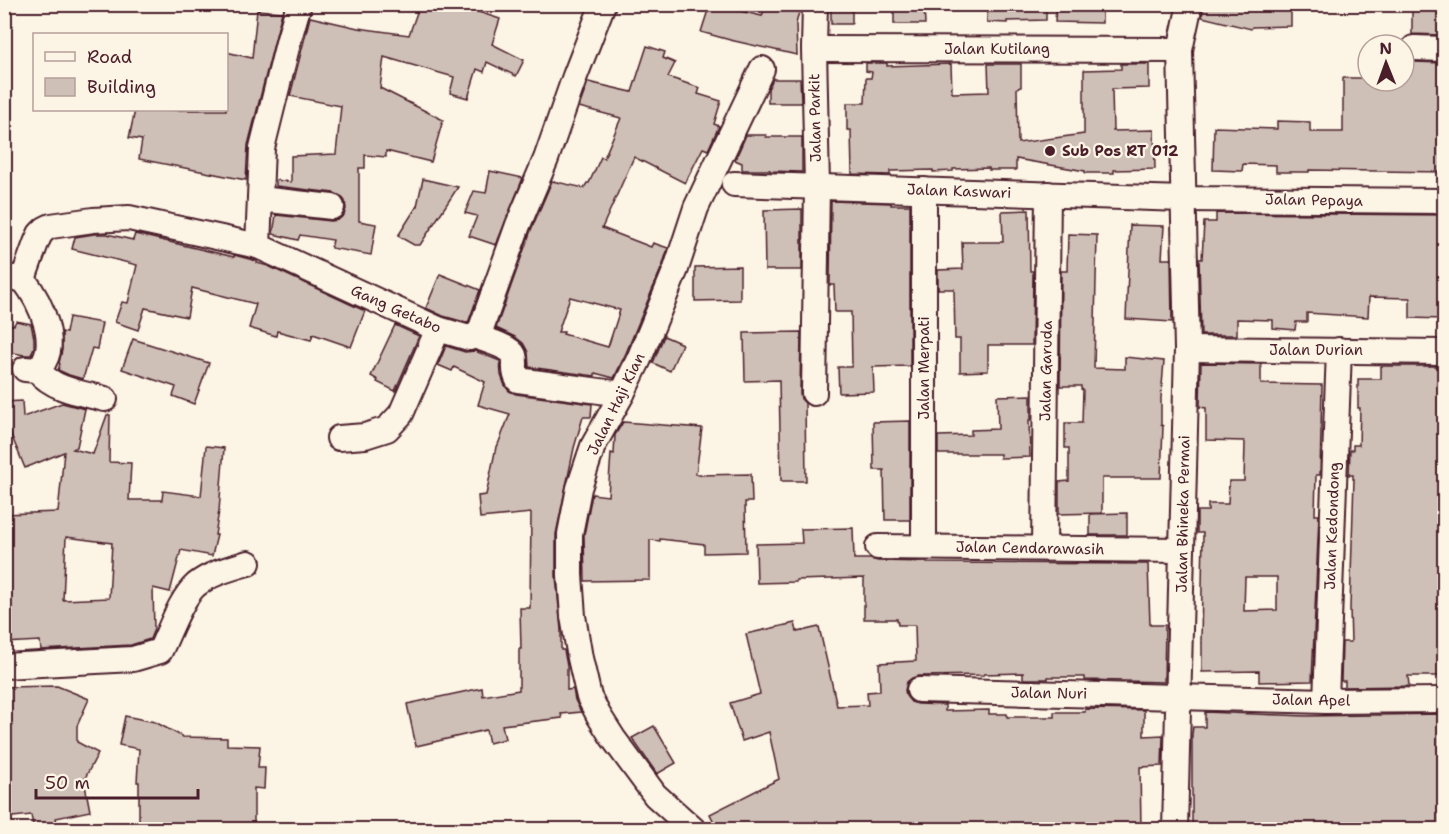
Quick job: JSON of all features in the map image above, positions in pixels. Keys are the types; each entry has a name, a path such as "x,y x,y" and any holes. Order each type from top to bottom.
{"street":[{"path":"474,336 478,334 518,225 546,159 603,4"},
{"name":"Jalan Parkit","path":"814,393 817,186 815,4"},
{"name":"Jalan Bhineka Permai","path":"1175,830 1187,350 1180,50 1190,4"},
{"path":"258,246 262,148 298,41 299,5"},
{"path":"1416,48 1444,49"},
{"name":"Jalan Kutilang","path":"814,49 1180,50"},
{"name":"Jalan Haji Kian","path":"694,830 655,795 609,731 589,697 573,616 570,586 570,534 579,488 593,446 639,359 676,269 696,208 762,69"},
{"name":"Jalan Kaswari","path":"734,183 1183,198"},
{"name":"Jalan Merpati","path":"924,190 924,547"},
{"name":"Jalan Garuda","path":"1044,548 1047,194"},
{"name":"Jalan Pepaya","path":"1183,198 1444,201"},
{"path":"260,199 332,207"},
{"name":"Gang Getabo","path":"14,278 40,234 51,226 129,218 258,246 438,329 469,338 474,336 511,350 514,357 514,373 518,380 622,394"},
{"path":"14,278 33,291 49,332 43,364 31,370 60,388 105,399"},
{"path":"339,438 365,436 387,429 401,414 438,329"},
{"name":"Jalan Durian","path":"1187,350 1444,352"},
{"name":"Jalan Kedondong","path":"1326,701 1339,350"},
{"name":"Jalan Cendarawasih","path":"878,546 1182,550"},
{"path":"4,666 133,659 160,651 187,595 197,584 216,573 248,562"},
{"name":"Jalan Nuri","path":"919,690 1178,697"},
{"name":"Jalan Apel","path":"1178,697 1326,701 1444,700"}],"building":[{"path":"420,4 450,4 500,19 492,44 524,60 516,76 487,62 484,72 477,69 468,98 450,93 454,77 384,57 380,88 443,120 431,162 386,151 386,157 365,155 365,168 359,168 359,221 376,224 371,255 331,248 333,240 300,235 298,240 273,234 276,215 331,221 338,220 344,215 346,209 345,201 334,193 276,186 276,180 291,182 291,156 336,154 341,106 290,96 310,17 358,28 409,35"},
{"path":"710,4 762,16 766,4 801,4 796,24 797,55 701,32"},
{"path":"831,4 852,4 852,24 831,24"},
{"path":"894,4 924,4 925,24 894,24"},
{"path":"988,4 1046,4 1046,20 987,22"},
{"path":"1056,4 1102,4 1102,23 1055,22"},
{"path":"1204,4 1291,4 1291,26 1252,27 1251,29 1202,17"},
{"path":"1412,4 1441,4 1441,35 1412,33"},
{"path":"257,10 282,12 248,145 246,180 139,159 142,140 129,138 135,111 228,111 228,52 252,58"},
{"path":"647,46 665,52 663,58 675,63 668,77 700,88 698,94 721,101 714,124 719,126 708,150 703,148 685,183 634,157 602,228 651,247 653,243 668,248 614,378 595,373 595,376 529,367 528,352 523,343 496,328 531,230 552,181 584,188 589,183 601,157 604,158 621,118 579,107 588,82 632,92","holes":["570,297 620,310 608,347 558,332"]},
{"path":"1416,62 1444,63 1444,172 1309,170 1309,172 1276,172 1276,165 1243,164 1242,171 1213,170 1214,127 1277,129 1277,121 1310,122 1310,132 1343,132 1343,78 1356,78 1356,93 1416,93"},
{"path":"866,63 887,63 887,66 951,64 952,93 989,92 988,64 1021,64 1021,87 1017,88 1018,143 1084,134 1084,70 1121,69 1121,64 1149,64 1149,88 1112,89 1113,131 1154,130 1155,169 1085,173 1085,171 1016,159 1016,170 989,170 989,168 933,172 933,170 890,171 890,175 852,174 851,130 847,130 847,103 865,103 866,78 871,78 872,72 866,71"},
{"path":"773,79 800,79 801,103 768,103 768,89"},
{"path":"746,135 802,137 802,172 742,170 742,163 735,160"},
{"path":"490,171 523,178 496,245 469,236 477,216 465,213 474,191 486,193"},
{"path":"423,179 458,187 420,245 414,245 398,236 417,206"},
{"path":"831,201 910,205 910,366 873,367 874,392 839,393 838,367 852,367 851,312 835,312 834,285 830,285"},
{"path":"802,209 802,270 765,270 764,210"},
{"path":"1029,210 1030,271 1033,271 1032,345 988,345 988,371 960,372 960,339 955,339 954,289 938,289 938,270 963,269 962,242 1003,242 1002,211"},
{"path":"1216,213 1444,215 1444,319 1410,318 1410,298 1369,297 1368,317 1307,313 1307,322 1296,322 1295,330 1273,328 1273,320 1237,319 1237,335 1201,335 1199,259 1202,259 1204,222 1216,222"},
{"path":"1130,225 1164,226 1162,259 1171,259 1172,322 1126,319"},
{"path":"107,234 133,240 135,234 257,261 257,263 365,311 351,347 313,334 311,340 277,331 276,336 249,328 256,304 192,288 187,317 145,308 138,330 115,322 122,302 128,303 137,265 72,249 75,237"},
{"path":"1068,234 1097,235 1094,368 1125,369 1125,357 1164,361 1161,398 1161,425 1163,426 1161,478 1102,478 1102,513 1059,514 1059,482 1069,481 1069,448 1065,448 1065,423 1082,423 1083,390 1081,386 1060,386 1061,271 1067,271"},
{"path":"740,266 740,300 695,301 695,267"},
{"path":"440,274 480,290 468,323 443,316 426,308"},
{"path":"69,317 102,323 97,349 92,348 83,379 58,370 62,350 62,332 66,333"},
{"path":"16,321 31,324 34,347 31,355 4,351 4,325 14,325"},
{"path":"395,325 419,336 395,391 377,382 378,380 371,376"},
{"path":"801,332 800,393 805,403 806,481 781,481 779,380 745,381 744,333"},
{"path":"664,336 682,344 670,371 653,363"},
{"path":"133,339 209,363 194,404 173,396 176,387 122,369"},
{"path":"446,346 465,352 475,351 500,361 505,386 516,394 592,404 591,417 583,417 574,448 556,534 556,576 561,650 564,650 567,666 567,690 573,689 581,712 561,714 562,718 502,725 505,739 489,743 486,730 416,746 407,704 482,688 483,696 519,690 520,608 530,608 531,513 480,518 478,496 486,495 496,447 510,414 478,405 485,382 454,367 452,371 438,365"},
{"path":"1201,363 1261,364 1261,384 1322,385 1320,475 1316,475 1315,515 1319,515 1312,681 1259,682 1259,671 1202,672 1203,533 1197,533 1197,511 1208,511 1208,504 1228,504 1229,481 1244,481 1245,443 1244,441 1206,440 1206,408 1200,407","holes":["1245,577 1277,577 1277,610 1244,611"]},
{"path":"1381,366 1439,366 1438,386 1444,386 1444,676 1408,676 1409,686 1345,687 1345,681 1341,681 1342,642 1351,642 1354,479 1353,475 1349,475 1350,450 1353,450 1353,445 1359,445 1358,379 1381,379"},
{"path":"1031,395 1030,457 1000,458 1000,454 938,454 938,436 971,435 971,430 998,429 997,396"},
{"path":"22,401 23,417 62,403 85,409 77,447 73,449 93,454 107,415 110,415 109,462 131,463 129,500 162,500 163,491 201,496 206,446 224,448 215,535 217,535 212,556 181,550 170,592 153,588 154,629 150,639 131,645 41,650 40,641 4,643 4,514 58,512 64,452 25,468 4,418 4,402","holes":["66,537 112,543 109,598 63,600"]},
{"path":"910,421 910,520 885,520 884,470 874,470 873,422"},
{"path":"623,422 702,428 696,474 751,474 752,502 745,502 746,552 704,553 704,544 650,540 650,580 585,581 584,535 592,494 608,496 611,453 614,454 615,435"},
{"path":"1127,513 1127,535 1090,535 1090,514"},
{"path":"853,528 854,559 927,563 1148,564 1150,625 1165,625 1164,682 1085,680 1085,677 1023,679 1023,673 919,676 907,682 905,690 911,702 918,704 945,705 945,711 989,710 989,714 1007,714 1007,717 1054,717 1054,712 1085,712 1085,709 1144,710 1144,736 1163,735 1162,766 1140,767 1141,829 718,830 710,814 779,779 769,732 742,741 730,703 760,694 746,634 795,623 797,632 819,627 837,706 868,705 867,692 880,691 879,663 916,661 915,625 898,625 897,619 864,619 864,578 757,583 756,544 802,543 801,529"},
{"path":"57,686 89,699 77,726 77,742 98,753 84,780 90,811 56,818 58,830 34,830 31,815 4,818 4,687"},
{"path":"1205,712 1306,716 1444,714 1444,830 1192,830 1192,734 1193,727 1205,727"},
{"path":"125,716 155,722 183,737 227,738 227,745 260,746 258,768 265,768 264,789 254,788 254,830 153,830 152,822 139,821 139,782 137,782 139,749 119,745"},
{"path":"654,726 676,763 657,774 632,738"}],"place":[{"name":"Sub Pos RT 012","path":"1050,151"}]}
